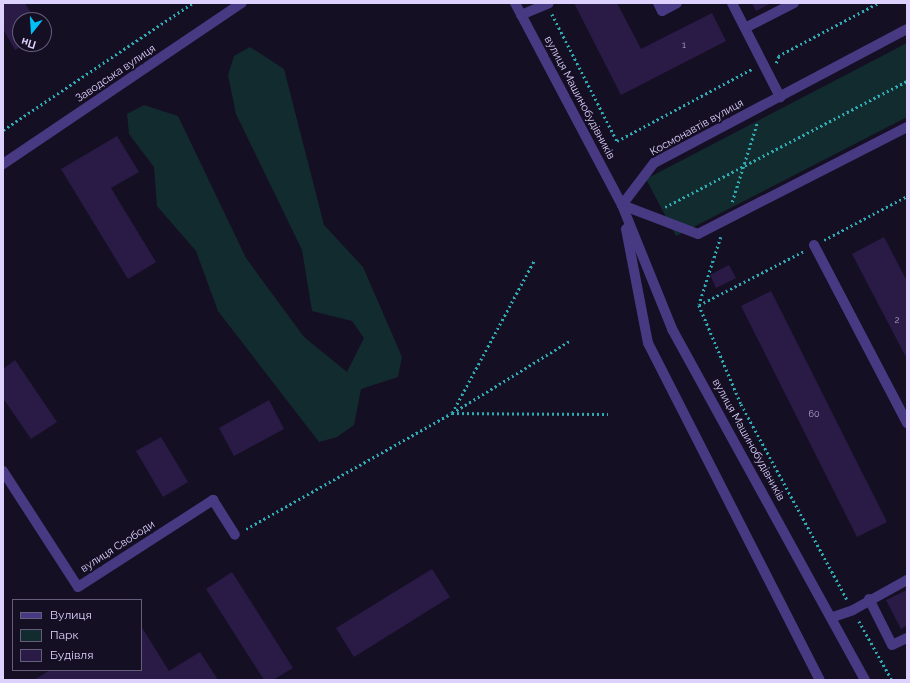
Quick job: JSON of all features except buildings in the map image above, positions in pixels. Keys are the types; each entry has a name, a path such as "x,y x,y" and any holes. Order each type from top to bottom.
{"street":[{"name":"Заводська вулиця","path":"3,164 242,3"},
{"name":"вулиця Машинобудівників","path":"515,3 622,205 672,329 833,617 865,680"},
{"path":"658,3 662,11 677,3"},
{"path":"732,3 780,97"},
{"path":"744,28 794,3"},
{"path":"521,15 548,4"},
{"name":"Космонавтів вулиця","path":"622,205 654,164 907,29"},
{"path":"622,205 698,234 907,126"},
{"name":"вулиця Машинобудівників","path":"622,205 648,343 820,680"},
{"path":"814,245 907,423"},
{"name":"вулиця Свободи","path":"3,471 78,587 213,500 235,535"},
{"path":"833,617 853,610 869,599 907,580"},
{"path":"869,599 892,645 907,638"}],"path":[{"path":"3,130 193,3"},
{"path":"548,4 617,141 878,3"},
{"path":"771,80 779,55"},
{"path":"661,209 907,81"},
{"path":"763,106 699,305 742,404 892,680"},
{"path":"452,413 534,261"},
{"path":"235,535 452,413 572,340"},
{"path":"452,413 608,414"}],"green space":[{"path":"907,43 907,117 676,236 646,179"},
{"path":"250,47 284,69 324,225 363,267 402,357 398,377 361,389 354,425 337,437 319,442 218,311 196,251 157,206 154,167 129,134 127,114 144,105 178,116 246,258 304,337 347,372 364,338 352,321 312,311 302,250 236,114 228,75 234,56"}]}
